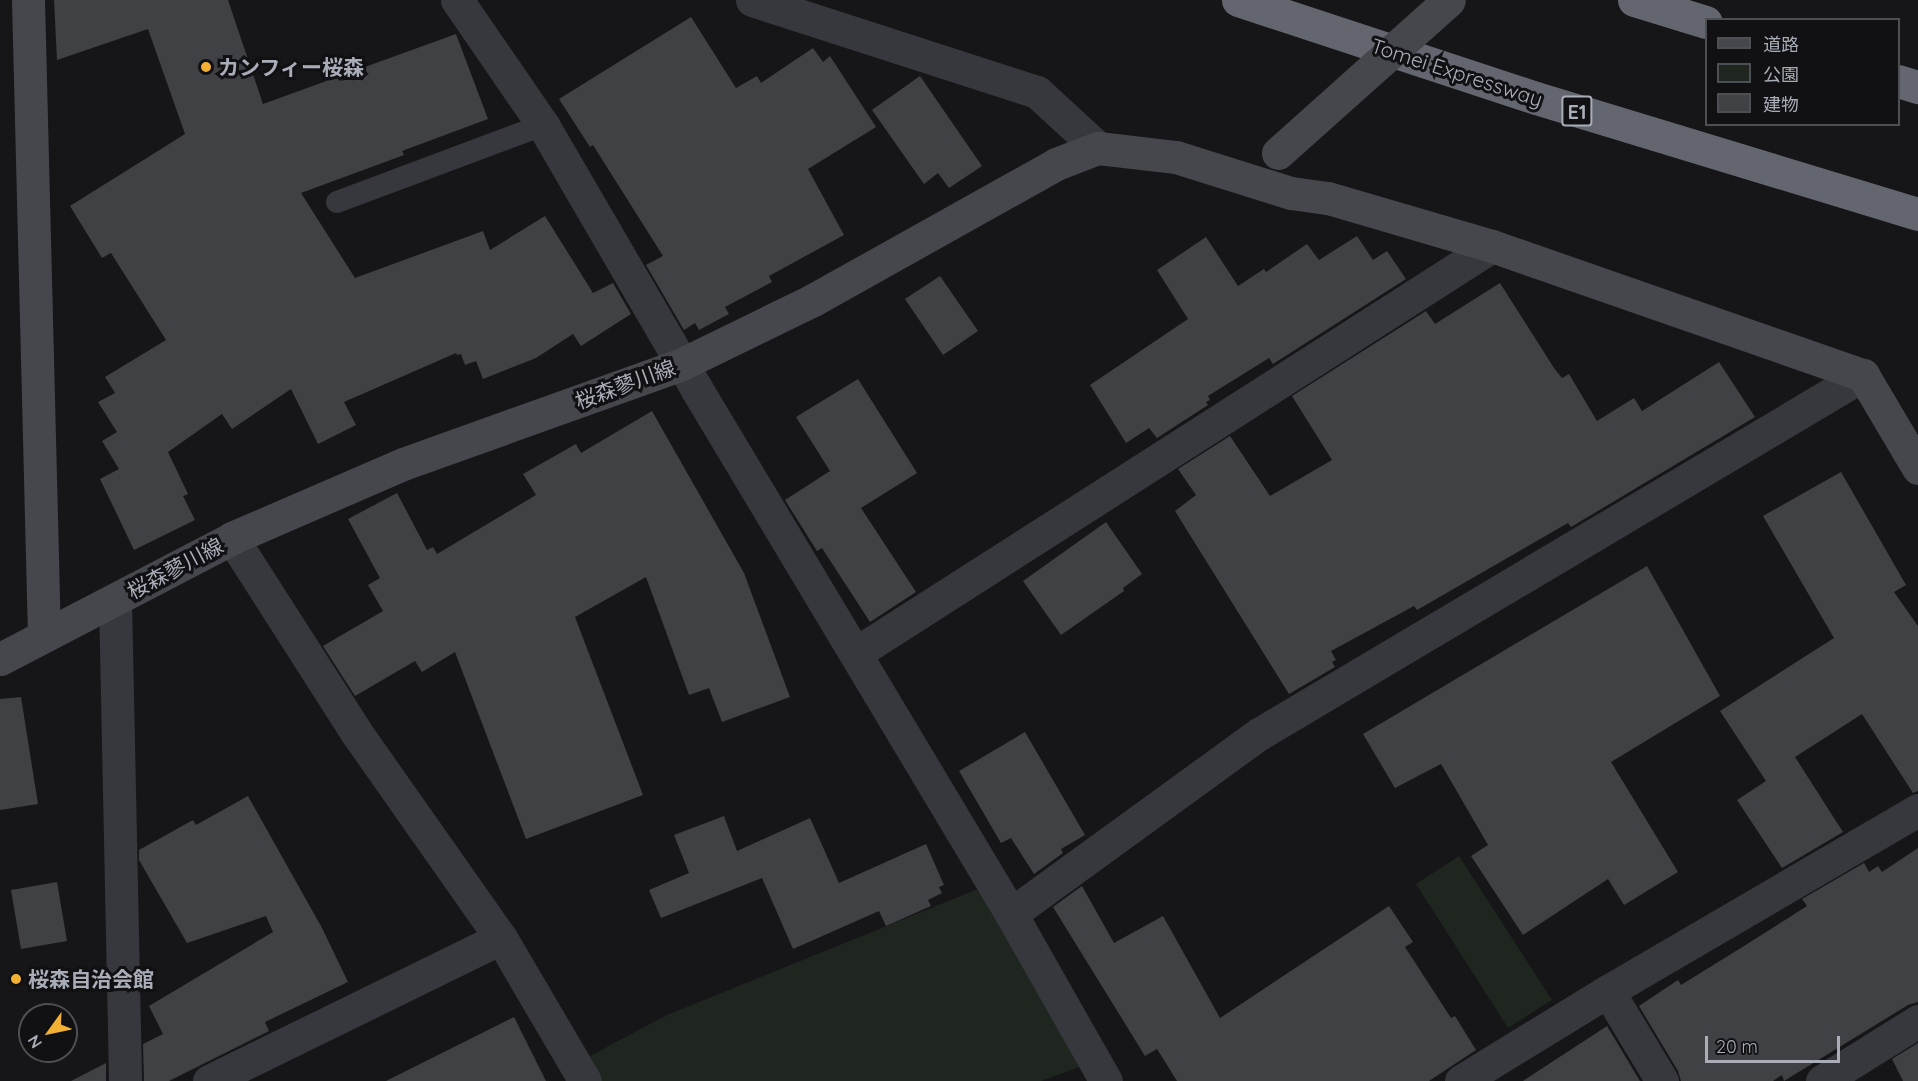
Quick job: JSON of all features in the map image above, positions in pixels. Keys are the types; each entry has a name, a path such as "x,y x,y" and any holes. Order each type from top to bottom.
{"highway":[{"name":"Tomei Expressway","path":"1238,0 1536,98 1918,214"},
{"path":"1634,0 1705,21"},
{"path":"1900,81 1918,87"}],"street":[{"path":"28,0 44,636"},
{"path":"457,0 543,125 682,364 1011,914 1106,1081"},
{"path":"752,0 1037,92 1098,148"},
{"path":"1248,178 1449,0"},
{"name":"桜森蓼川線","path":"0,659 232,538 403,464 682,364 813,300 1056,164 1098,148 1176,157 1291,193 1328,198 1492,246 1863,375"},
{"path":"856,652 1492,246"},
{"path":"1011,914 1259,734 1863,375 1918,468"},
{"path":"232,538 356,732 501,938 585,1081"},
{"path":"115,600 125,1081"},
{"path":"1461,1081 1608,991 1918,810"},
{"path":"209,1081 501,938"},
{"path":"1608,991 1662,1081"},
{"path":"1822,1081 1918,1021"}],"lane":[{"path":"337,202 543,125"}],"green space":[{"path":"1459,856 1552,1000 1508,1028 1416,884"},
{"path":"978,889 1082,1066 1041,1081 602,1081 590,1056 667,1015"}],"building":[{"path":"54,0 228,0 263,104 456,34 488,119 402,151 404,155 301,193 355,278 483,231 490,250 545,216 593,293 613,283 631,314 581,346 573,334 536,358 483,379 476,361 465,365 461,354 456,353 344,402 356,425 318,444 291,389 232,429 222,414 168,452 188,494 183,496 195,520 134,550 100,479 119,469 102,441 117,432 98,402 115,393 105,377 166,340 111,253 102,258 70,206 185,134 148,29 57,60"},
{"path":"691,17 736,88 757,76 761,83 813,48 823,62 830,56 876,127 808,169 844,235 769,276 772,282 725,307 729,314 699,330 695,323 684,330 646,265 663,256 593,145 590,147 559,99"},
{"path":"920,76 982,166 949,188 938,173 924,184 872,110"},
{"path":"1357,236 1373,260 1387,251 1406,279 1273,364 1269,358 1208,396 1210,400 1206,402 1208,405 1157,438 1149,428 1126,443 1090,385 1188,319 1157,270 1206,237 1238,286 1264,269 1266,272 1307,244 1319,260"},
{"path":"940,276 978,331 943,355 905,299"},
{"path":"1500,283 1554,368 1562,378 1569,374 1597,421 1634,398 1642,411 1719,362 1755,417 1571,527 1568,523 1417,610 1414,606 1331,651 1336,660 1332,662 1335,667 1289,694 1175,511 1196,495 1178,469 1230,436 1270,496 1332,460 1292,396 1426,311 1435,324"},
{"path":"858,379 917,473 861,508 916,592 870,622 822,548 817,551 785,500 830,471 796,417"},
{"path":"652,411 744,573 790,697 722,722 709,688 689,695 646,577 575,617 643,795 526,839 455,652 422,672 415,661 355,696 323,646 383,611 368,585 380,578 348,519 397,493 427,550 433,547 437,554 536,495 523,474 576,444 581,453"},
{"path":"1841,472 1906,585 1894,592 1918,626 1918,791 1913,793 1862,714 1795,757 1843,832 1782,868 1737,800 1766,781 1720,711 1834,638 1763,516"},
{"path":"1106,522 1142,574 1123,588 1124,591 1061,635 1023,581"},
{"path":"1647,566 1720,696 1611,762 1678,872 1624,905 1608,879 1523,935 1471,856 1488,845 1441,764 1395,788 1363,734"},
{"path":"21,697 38,804 0,810 0,699"},
{"path":"1025,732 1085,835 1061,849 1063,853 1034,874 1011,838 1001,843 959,771"},
{"path":"248,796 322,928 348,982 265,1022 269,1031 169,1081 144,1081 143,1044 163,1034 149,1006 273,932 266,916 187,943 139,860 139,850 193,820 196,825"},
{"path":"724,816 737,851 810,818 839,883 926,844 944,885 939,887 942,893 928,900 931,906 886,926 879,911 793,949 762,878 661,918 649,890 689,873 674,835"},
{"path":"1918,848 1918,1002 1908,1005 1784,1081 1782,1075 1773,1081 1681,1081 1678,1071 1639,1006 1678,980 1681,985 1807,906 1802,899 1864,863 1869,872 1878,866 1882,872"},
{"path":"57,882 67,941 21,949 11,890"},
{"path":"1082,886 1114,943 1163,916 1220,1018 1389,906 1413,942 1405,947 1451,1018 1455,1016 1476,1050 1429,1081 1177,1081 1157,1049 1145,1056 1053,907"},
{"path":"514,1017 546,1081 386,1081"},
{"path":"1607,1026 1640,1081 1523,1081"},
{"path":"1918,1043 1918,1081 1903,1081 1892,1059"},
{"path":"106,1063 106,1081 71,1081"}],"place":[{"name":"カンフィー桜森","path":"206,67"},
{"name":"桜森自治会館","path":"16,979"}]}
